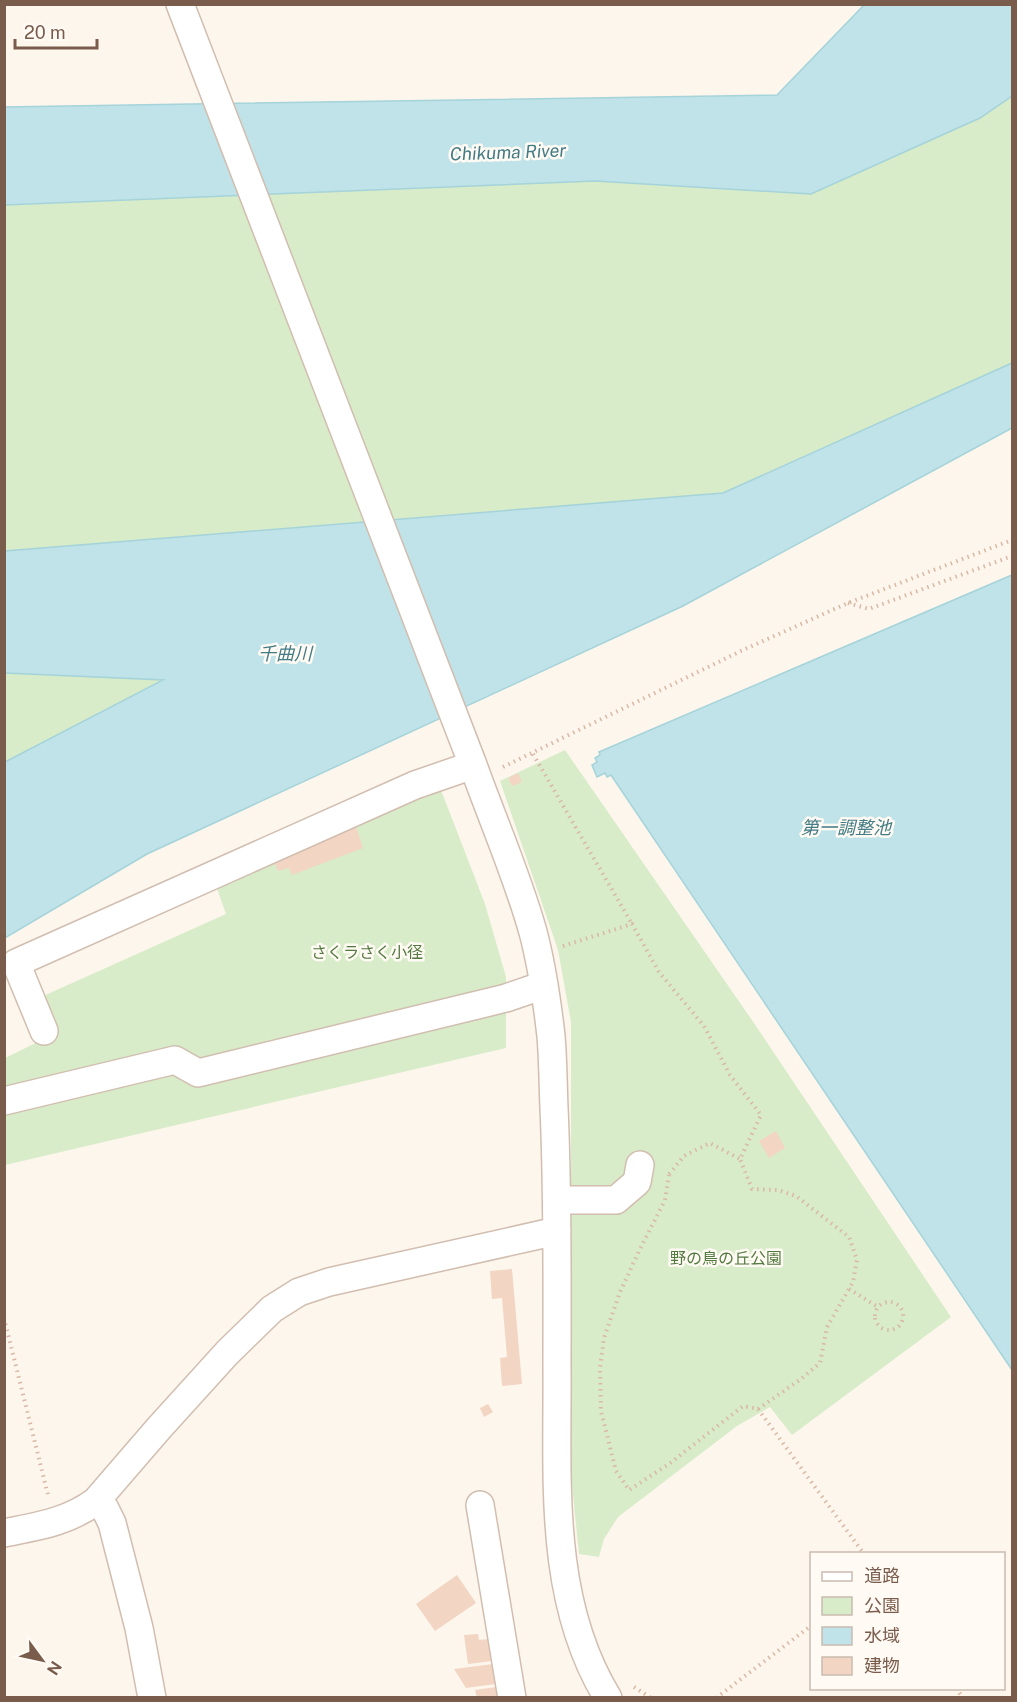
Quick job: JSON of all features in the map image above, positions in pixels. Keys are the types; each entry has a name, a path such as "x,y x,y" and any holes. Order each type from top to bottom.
{"street":[{"path":"180,4 473,765 519,887 533,932 544,985 551,1037 558,1200 557,1459 558,1518 562,1563 572,1608 586,1651 607,1697"},
{"path":"44,1031 16,963 415,785 473,765"},
{"path":"4,1101 175,1060 198,1073 506,998 544,985"},
{"path":"558,1200 616,1200 637,1182 640,1165"},
{"path":"4,1533 55,1522 81,1513 96,1501 227,1353 272,1309 299,1292 329,1281 557,1231"},
{"path":"96,1501 104,1507 112,1523 139,1628 152,1698"},
{"path":"480,1505 512,1698"}],"path":[{"path":"473,765 533,754 743,650 848,603 1012,540"},
{"path":"848,603 869,609 1012,556"},
{"path":"533,754 659,972 704,1026 730,1075 761,1115 740,1159"},
{"path":"558,948 632,924"},
{"path":"758,1409 820,1363 826,1327 854,1282 857,1260 849,1237 796,1196 778,1190 752,1189 740,1159 710,1143 684,1156 669,1174 665,1200 629,1271 604,1338 600,1367 601,1411 616,1471 629,1490 669,1464 743,1406 758,1409 863,1552"},
{"path":"640,1165 669,1174"},
{"path":"849,1289 878,1307"},
{"path":"889,1301 898,1305 902,1312 899,1325 887,1329 878,1325 875,1316 878,1307 889,1301"},
{"path":"4,1318 55,1522"},
{"path":"716,1698 810,1626"}],"green space":[{"path":"1012,96 1012,363 723,493 5,551 4,205 595,181 811,194 980,118"},
{"path":"5,673 164,679 5,762"},
{"name":"野の鳥の丘公園","path":"565,750 756,1026 951,1317 792,1435 770,1407 737,1426 618,1517 604,1539 599,1557 579,1554 571,1475 571,1022 558,950 500,781"},
{"name":"さくラさく小径","path":"430,790 441,790 485,904 506,977 506,1048 5,1165 5,1058 52,1035 41,997 226,914 214,880"}],"water":[{"name":"Chikuma River","path":"864,5 1012,5 1012,96 980,118 811,194 595,181 5,205 4,107 777,95"},
{"name":"千曲川","path":"1012,363 1012,428 683,606 147,854 5,938 5,762 163,680 5,673 5,551 723,493"},
{"name":"第一調整池","path":"1012,575 1012,1370 611,775 607,777 605,773 597,777 592,765 597,762 595,758 600,755 599,752"}],"building":[{"path":"518,773 522,782 512,786 508,778"},
{"path":"355,824 363,848 292,875 289,868 278,871 272,858"},
{"path":"776,1131 785,1148 769,1158 759,1141"},
{"path":"512,1269 522,1384 502,1386 500,1358 507,1357 502,1298 492,1299 490,1271"},
{"path":"488,1404 493,1412 484,1417 480,1408"},
{"path":"457,1575 476,1603 435,1631 416,1604"},
{"path":"478,1634 479,1640 489,1639 492,1661 468,1664 464,1635"},
{"path":"493,1664 496,1684 466,1688 454,1669"},
{"path":"496,1687 498,1698 477,1698 475,1690"}]}
